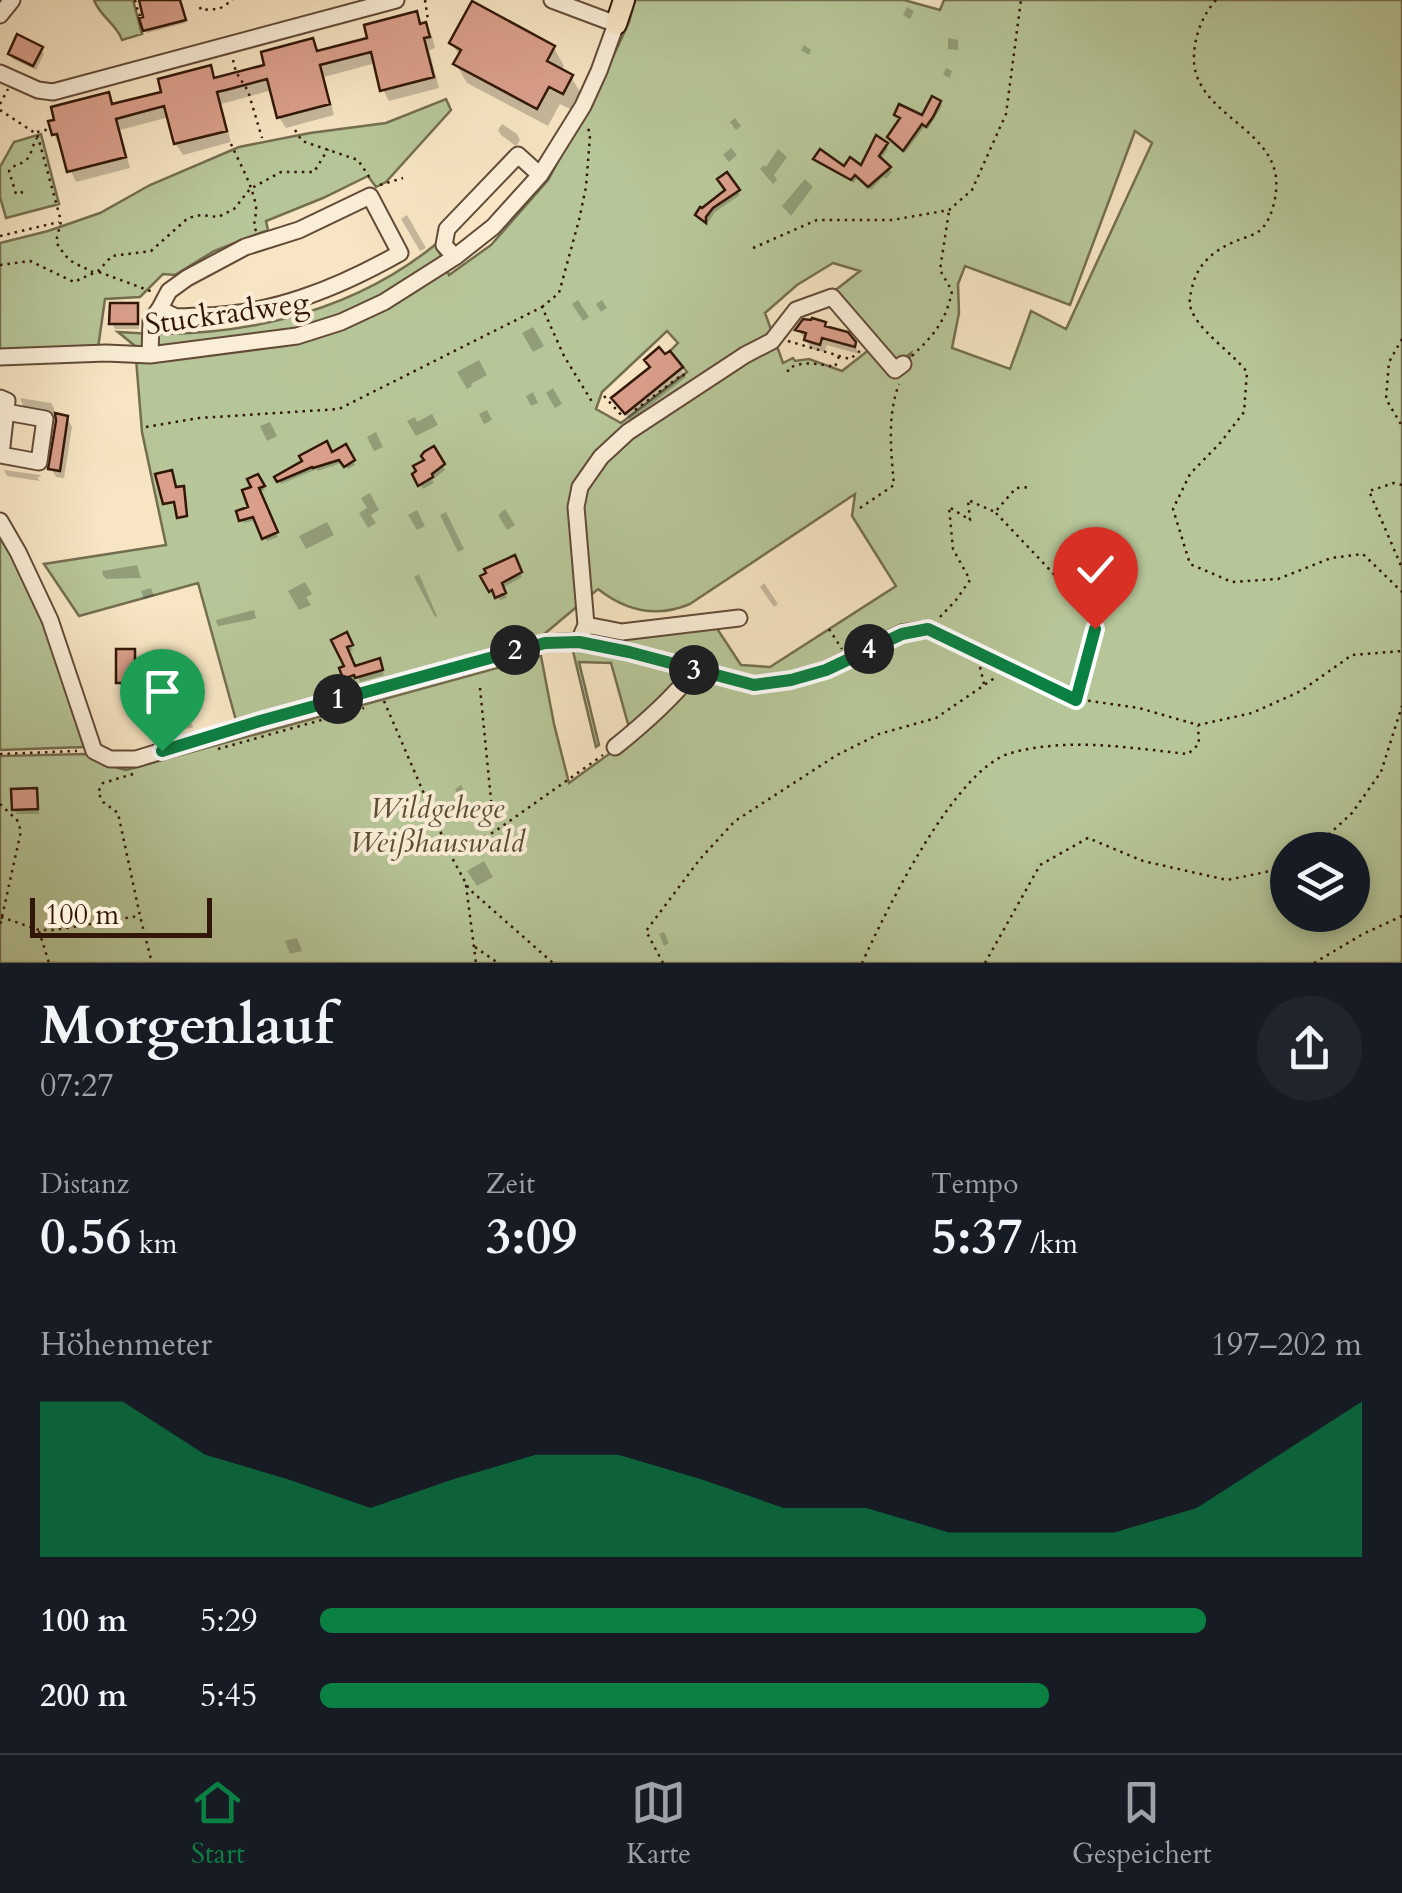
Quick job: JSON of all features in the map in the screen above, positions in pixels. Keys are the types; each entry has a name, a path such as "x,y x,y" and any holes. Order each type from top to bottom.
{"main road":[{"path":"616,24 624,0"}],"street":[{"path":"0,15 12,0"},
{"path":"0,73 38,90 53,92 396,0"},
{"path":"552,0 616,24"},
{"name":"Stuckradweg","path":"0,357 74,353 150,355 297,336 341,322 375,288 455,257 506,214 540,175 583,106 616,24"},
{"path":"455,257 444,245 447,229 518,154 540,175"},
{"path":"150,355 155,315 169,291 246,247 299,230 370,196 400,253 375,288 213,316 155,315"},
{"path":"579,642 586,625 576,508 580,487 600,457 628,432 772,341 796,310 832,296 896,370 902,364"},
{"path":"0,521 50,620 94,751 110,759 136,759 545,643 579,642 629,652 754,685 826,670 902,634 928,629 1008,667"},
{"path":"690,604 696,623"},
{"path":"586,625 622,632 739,618"},
{"path":"614,746 648,721 695,670"}],"path":[{"path":"135,0 139,15 144,14"},
{"path":"200,7 219,8 233,0"},
{"path":"424,0 428,20"},
{"path":"753,248 817,220 892,220 949,210 972,190 1006,114 1021,0"},
{"path":"1216,0 1195,39 1194,64 1202,90 1270,156 1276,177 1276,204 1260,231 1210,254 1194,278 1188,303 1197,320 1247,372 1244,412 1190,474 1174,509 1190,564 1232,582 1278,579 1332,558 1363,554 1402,592"},
{"path":"229,44 262,138"},
{"path":"146,427 199,418 339,409 542,308 559,293 586,187 590,136 583,106"},
{"path":"0,110 36,135 61,222 56,242 67,260 150,292 169,291"},
{"path":"24,192 16,194 9,170 26,161 36,135 50,128"},
{"path":"294,130 302,141 358,160 376,188 402,178"},
{"path":"231,144 250,189 256,211 253,224 260,242"},
{"path":"0,265 30,261 74,282 96,272 112,256 151,251 188,218 218,217 234,209 250,189 280,172 314,172 328,149"},
{"path":"860,508 894,485 893,399 902,364 934,334 948,314 952,291 940,270 949,210"},
{"path":"0,236 61,222"},
{"path":"542,308 564,356 594,405"},
{"path":"1402,339 1389,362 1386,399 1402,426"},
{"path":"789,341 839,356 850,358 858,354"},
{"path":"788,372 795,364 835,367 839,356"},
{"path":"604,396 623,419 682,374"},
{"path":"1402,484 1369,492 1402,568"},
{"path":"995,512 1016,488 1032,487"},
{"path":"928,629 970,580 954,550 950,507 970,520 968,500 995,512 1066,586 1095,629 1076,700"},
{"path":"829,629 848,659"},
{"path":"663,963 646,931 735,820 879,734 936,718 1008,667 1076,700 1139,708 1198,725 1252,713 1301,691 1352,655 1402,651"},
{"path":"480,688 494,832"},
{"path":"220,749 385,702 450,854 469,888 553,963"},
{"path":"1331,832 1352,813 1381,772 1402,706"},
{"path":"862,963 889,904 969,780 1008,753 1075,744 1188,754 1200,744 1198,725"},
{"path":"450,854 494,832 614,746"},
{"path":"0,754 94,751"},
{"path":"144,770 103,783 98,792 103,802 118,814 152,963"},
{"path":"0,804 17,820 21,831 0,926"},
{"path":"985,963 1040,865 1088,838 1143,861 1227,880 1270,870"},
{"path":"466,883 476,963"},
{"path":"1,917 39,930 55,930 140,916"},
{"path":"1314,963 1402,916"},
{"path":"39,930 49,963"},
{"path":"473,946 498,963"}],"green space":[{"path":"94,0 133,0 142,34 122,40"},
{"name":"Wildgehege Weißhauswald","path":"635,0 904,0 940,10 944,0 1402,0 1402,963 0,963 0,756 86,754 126,770 541,656 569,783 662,713 692,681 698,668 627,649 622,636 716,627 741,665 770,667 896,586 852,516 855,494 690,604 666,611 642,610 620,603 598,589 543,635 237,724 198,583 79,616 44,564 166,545 142,432 135,346 118,332 202,332 286,318 365,289 436,244 449,275 491,245 548,180 606,72","holes":["1135,131 1152,143 1066,329 1031,311 1010,369 952,348 959,313 958,284 965,266 1070,305","833,263 860,271 833,292 895,365 911,353 908,365 895,377 870,349 842,371 809,359 793,358 783,363 765,313 797,285","667,331 678,343 670,351 687,372 621,423 596,409 602,392"]},
{"path":"446,99 451,110 386,182 376,187 368,176 266,221 268,230 214,251 175,275 163,274 140,297 105,299 98,348 0,354 0,243 100,213 150,185 239,147 386,123"},
{"path":"41,134 59,204 6,218 0,197 0,167 14,142"},
{"path":"0,532 46,626 84,747 0,750"},
{"path":"572,647 686,673 630,731 611,663 579,662 599,745 596,747"}],"building":[{"path":"139,0 180,0 186,20 143,31"},
{"path":"472,1 555,46 547,61 573,75 563,94 549,87 537,109 453,64 461,50 449,43"},
{"path":"417,11 420,24 426,22 430,37 424,38 434,77 380,91 371,52 320,65 330,104 277,118 267,79 217,92 227,131 174,144 164,106 116,119 126,157 67,172 57,134 52,135 48,121 54,120 51,107 109,92 112,104 161,92 158,79 211,65 214,78 264,65 261,52 313,38 317,51 367,38 364,25"},
{"path":"17,34 43,47 33,66 8,54"},
{"path":"932,96 941,101 933,117 926,127 922,124 903,151 887,137 900,118 894,115 899,104 922,115"},
{"path":"876,135 888,143 879,156 891,167 868,187 855,175 851,180 813,159 820,149 844,166 850,157 861,165"},
{"path":"727,172 740,190 713,208 706,223 695,215 725,190 717,179"},
{"path":"110,303 138,303 138,324 109,324"},
{"path":"812,318 848,332 856,342 855,347 822,338 820,345 804,340 806,333 795,330 803,319"},
{"path":"659,347 665,354 670,351 683,367 625,414 611,398 650,367 644,360"},
{"path":"55,413 68,416 60,471 48,469"},
{"path":"327,441 332,452 346,444 355,460 344,467 339,460 312,467 277,482 274,477 302,461 299,456"},
{"path":"434,446 445,464 418,486 413,466 424,460 421,456"},
{"path":"172,470 176,487 184,486 187,516 177,518 174,502 163,504 155,474"},
{"path":"258,474 265,486 259,488 278,532 262,539 253,517 239,521 236,511 248,507 242,490 251,487 247,479"},
{"path":"515,555 522,572 502,583 506,593 495,598 480,576 486,573 484,569"},
{"path":"347,632 353,645 347,647 355,666 380,658 383,670 343,679 339,668 344,666 331,640"},
{"path":"116,649 135,649 135,683 116,683"},
{"path":"37,788 38,809 12,810 11,789"}],"route":[{"path":"162,751 478,660 556,642 579,642 629,652 754,685 826,670 902,634 928,629 1076,700 1095,629"}]}
